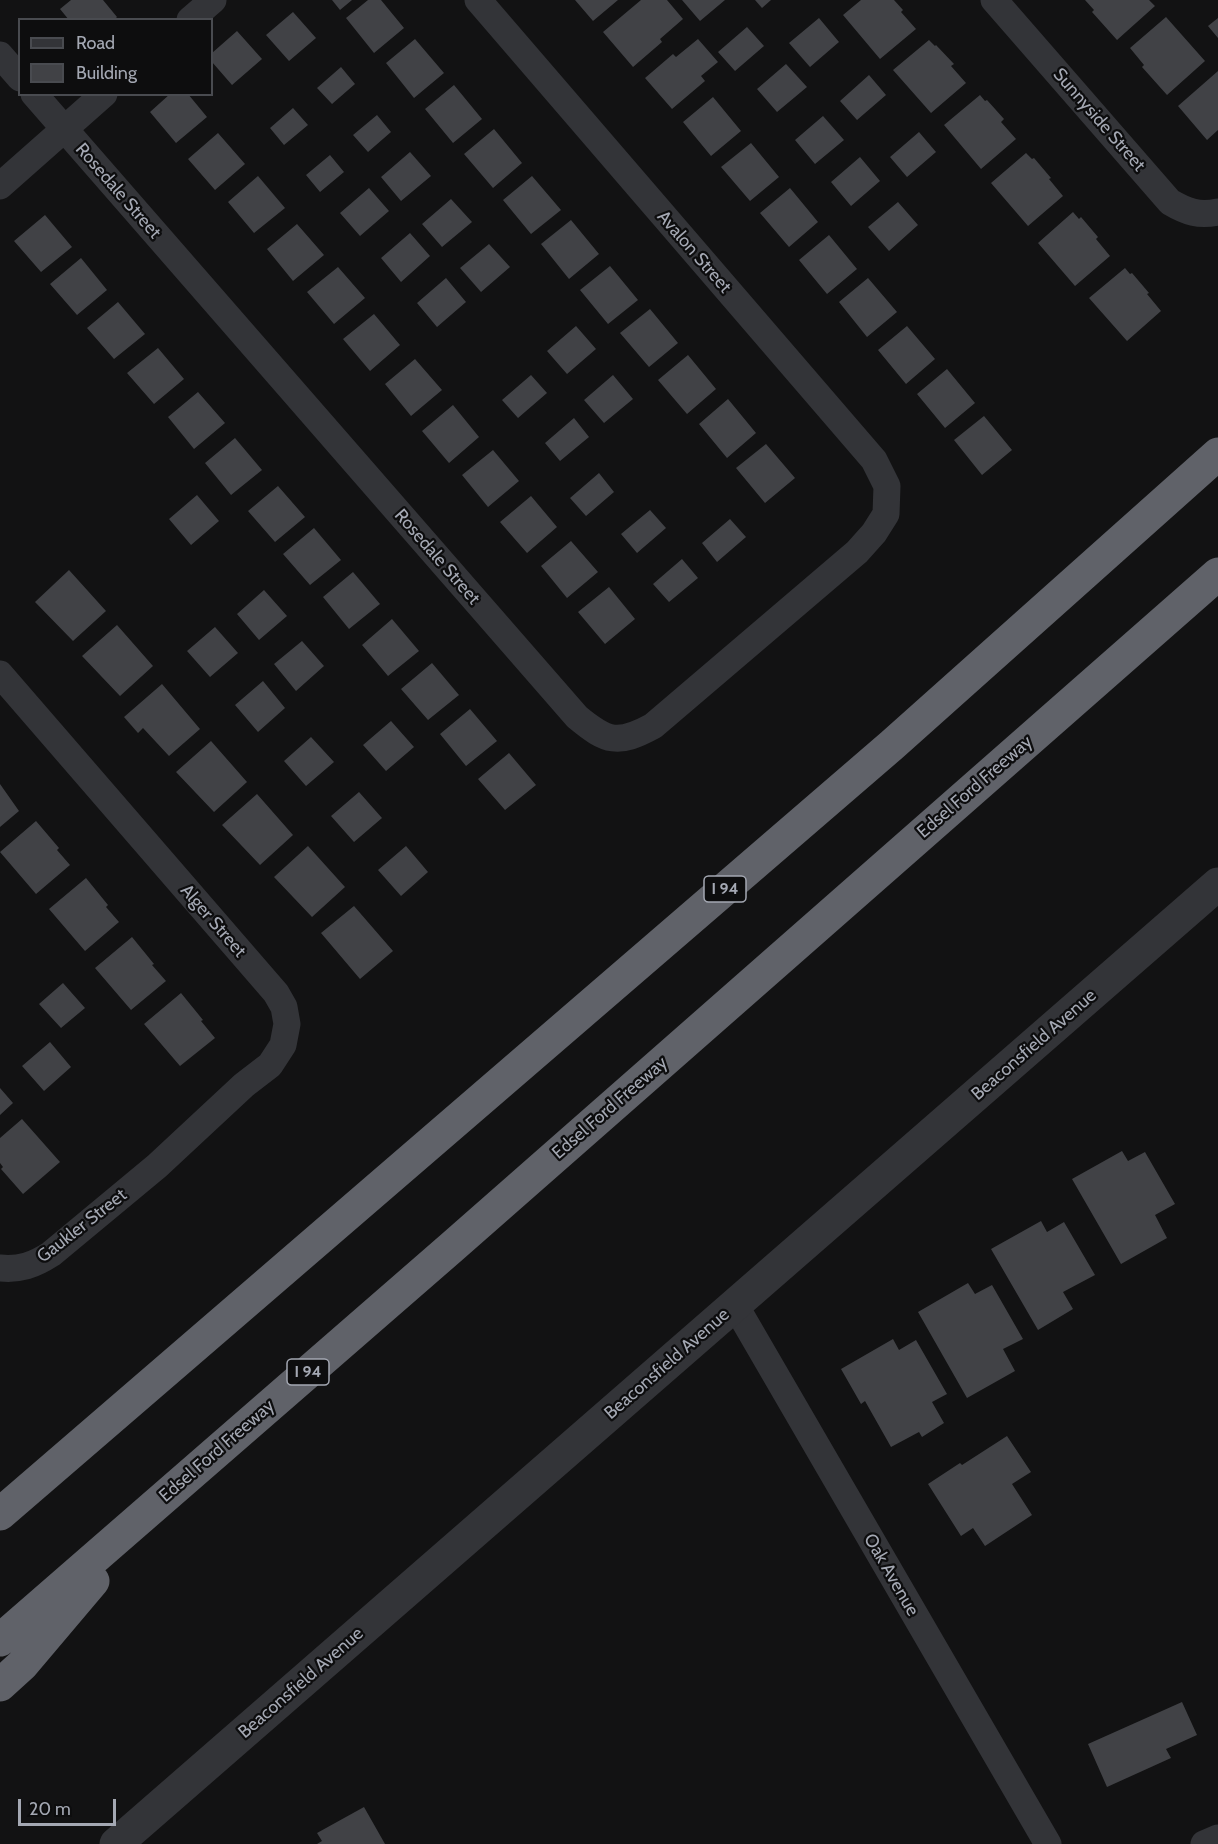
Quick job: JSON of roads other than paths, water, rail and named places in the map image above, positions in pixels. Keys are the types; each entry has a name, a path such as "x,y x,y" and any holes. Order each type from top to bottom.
{"highway":[{"name":"I 94","path":"6,1508 892,745 1218,454"},
{"name":"Edsel Ford Freeway","path":"0,1640 461,1240 1218,574"},
{"path":"0,1685 21,1665 164,1497"}],"street":[{"path":"192,18 213,0"},
{"name":"Avalon Street","path":"478,0 874,460 887,486 886,514"},
{"name":"Sunnyside Street","path":"994,0 1170,202 1184,210 1199,214 1218,212"},
{"path":"0,55 18,76"},
{"name":"Rosedale Street","path":"36,96 577,717 596,733 613,739 635,735 653,726 857,552 874,533 886,514"},
{"path":"0,186 102,96"},
{"name":"Alger Street","path":"0,674 268,984 284,1007 287,1024 283,1045 270,1065 244,1085 157,1166"},
{"name":"Beaconsfield Avenue","path":"116,1844 1218,884"},
{"name":"Gaukler Street","path":"0,1268 19,1268 36,1264 157,1166"},
{"name":"Oak Avenue","path":"735,1305 1048,1844"},
{"path":"1204,1844 1218,1838"}]}
